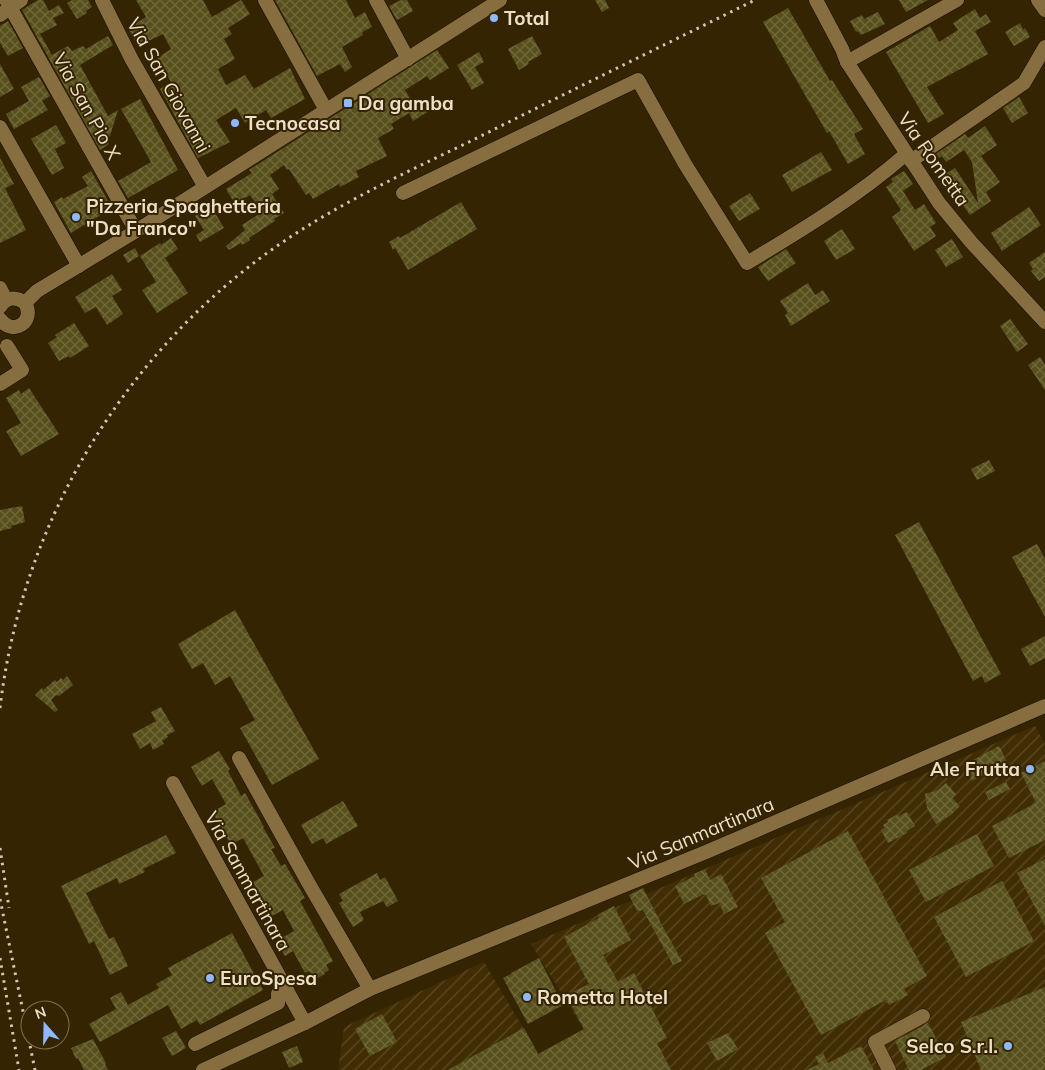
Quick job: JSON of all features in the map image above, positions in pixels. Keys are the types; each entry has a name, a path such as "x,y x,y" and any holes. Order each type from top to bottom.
{"street":[{"name":"Via San Giovanni","path":"102,0 132,60 205,187"},
{"path":"265,0 326,110"},
{"path":"376,0 408,59"},
{"path":"24,303 37,291 136,231 500,0"},
{"name":"Via Rometta","path":"816,0 847,62 908,158 944,210 1045,322"},
{"path":"847,62 957,0"},
{"path":"1038,0 1045,10"},
{"name":"Via San Pio X","path":"9,6 136,231"},
{"path":"403,193 638,80 685,164 747,262 808,226 880,176 1024,83 1045,47"},
{"path":"0,127 79,266"},
{"path":"0,319 7,326 16,328 28,316 24,303 18,299 2,298"},
{"path":"0,384 22,370 7,346"},
{"name":"Via Sanmartinara","path":"203,1070 305,1023 370,989 706,852 1045,706"},
{"path":"239,758 370,989"},
{"name":"Via Sanmartinara","path":"173,782 305,1023"},
{"path":"195,1044 278,1003 278,994 287,990"},
{"path":"889,1070 875,1042 923,1016"}],"shaded area":[{"path":"1035,726 1045,744 1045,1070 338,1070 344,1027 484,962 541,1058 586,1033 531,944"}],"building":[{"path":"38,0 43,0 49,11 59,5 64,13 53,18 57,25 40,34 52,55 68,46 72,51 83,46 86,49 108,36 113,45 80,65 108,116 118,110 109,144 100,150 22,10"},
{"path":"72,0 88,0 92,7 86,11 87,13 77,19 67,3"},
{"path":"136,0 203,0 212,17 241,0 250,14 228,28 232,34 224,39 235,59 218,69 226,85 245,75 254,89 290,68 305,99 271,118 266,110 245,123 236,108 216,120 230,142 198,158 160,89 171,82 157,58 171,49 163,34 138,46 128,28 146,17"},
{"path":"275,0 346,0 355,18 365,12 372,27 362,32 363,35 342,47 352,67 345,72 340,64 317,76"},
{"path":"401,0 407,0 413,11 397,20 389,6"},
{"path":"595,0 605,0 609,8 602,12"},
{"path":"899,0 928,0 906,12"},
{"path":"788,8 830,81 832,80 863,129 854,134 865,154 848,164 829,131 827,133 763,22"},
{"path":"975,9 980,18 986,14 991,22 975,31 988,54 927,87 944,114 928,123 886,52 930,26 939,42 958,30 953,23"},
{"path":"878,12 885,24 861,35 858,31 856,32 850,21 862,15 864,19"},
{"path":"8,21 23,48 8,56 0,43 0,26"},
{"path":"1020,23 1023,30 1025,28 1030,37 1014,46 1005,32"},
{"path":"532,36 542,54 519,70 508,49"},
{"path":"437,50 449,68 430,80 427,76 405,90 416,108 434,97 439,105 413,121 409,113 391,124 394,129 378,138 387,156 356,171 359,177 340,187 339,184 313,199 309,193 306,195 289,169 287,170 284,165 270,175 279,189 272,194 284,213 249,238 250,240 229,250 226,246 245,230 242,225 262,212 250,195 235,204 226,189 252,173 249,170"},
{"path":"479,52 484,62 475,67 484,83 472,90 457,65"},
{"path":"0,64 14,89 0,97"},
{"path":"39,77 50,96 42,101 48,110 14,129 6,114 29,101 21,87"},
{"path":"1019,97 1028,113 1012,123 1003,108"},
{"path":"140,99 178,170 128,198 118,181 151,162 121,109"},
{"path":"56,125 66,143 55,149 64,168 52,175 31,139"},
{"path":"985,126 997,145 981,156 1000,182 986,192 991,201 970,215 942,176 955,168 978,203 972,162 964,150 946,162 942,156 939,158 936,154 965,134 968,138"},
{"path":"821,152 832,170 792,192 782,175"},
{"path":"0,158 14,184 5,188 26,230 0,243"},
{"path":"91,171 112,208 71,233 54,202 88,186 82,177"},
{"path":"904,171 913,184 903,191 915,210 924,204 936,223 930,227 936,236 914,251 892,217 901,210 886,187 893,182 891,179"},
{"path":"750,193 760,209 739,221 729,206"},
{"path":"461,202 477,229 408,270 395,248 393,250 389,242 399,236 400,238"},
{"path":"211,206 224,228 200,242 196,235 204,230 195,216"},
{"path":"1029,207 1041,225 1002,251 991,233"},
{"path":"842,229 855,249 836,260 824,241"},
{"path":"171,238 178,249 165,258 188,293 157,313 142,290 156,282 140,256"},
{"path":"952,239 963,257 946,267 935,250"},
{"path":"135,248 139,256 128,263 123,255"},
{"path":"786,249 796,263 768,281 758,267"},
{"path":"1045,252 1045,277 1039,281 1031,271 1033,269 1029,263"},
{"path":"112,274 122,290 112,296 123,314 107,325 96,307 85,313 75,297"},
{"path":"808,283 815,295 823,290 830,301 791,326 785,315 788,313 780,301"},
{"path":"1010,319 1028,344 1017,352 1000,326"},
{"path":"74,323 89,346 70,358 69,356 59,361 48,343 57,337 55,335"},
{"path":"1040,357 1045,365 1045,390 1028,365"},
{"path":"29,388 59,434 21,456 6,431 21,423 6,398 19,390 21,394"},
{"path":"989,460 995,471 977,480 971,469"},
{"path":"22,506 25,522 0,531 0,510"},
{"path":"919,522 1001,674 985,683 982,676 973,681 895,535"},
{"path":"1037,544 1045,559 1045,617 1012,557"},
{"path":"235,610 319,759 272,785 240,728 255,720 230,676 215,685 203,663 192,669 178,644"},
{"path":"1045,636 1045,658 1030,666 1021,649"},
{"path":"67,676 73,685 51,700 58,710 55,712 35,695 55,680 57,682 61,678 63,680"},
{"path":"161,707 175,731 167,735 168,737 162,741 164,744 153,750 150,743 140,749 132,734 156,721 151,712"},
{"path":"999,746 1007,762 972,781 964,765"},
{"path":"219,751 230,769 228,771 241,796 245,793 264,827 275,848 271,849 281,866 285,864 305,898 300,901 333,961 326,965 329,970 325,974 314,980 309,971 305,973 293,951 285,956 276,941 294,931 283,910 272,916 253,882 264,876 243,838 231,845 212,812 226,804 212,779 202,786 191,767"},
{"path":"1045,761 1045,840 1009,858 992,826 1036,803 1021,773"},
{"path":"1006,782 1010,789 989,800 985,792"},
{"path":"946,783 956,794 952,798 960,806 951,815 936,824 927,808 925,794 938,790"},
{"path":"343,801 358,826 326,844 323,838 312,844 301,825"},
{"path":"907,812 915,826 906,831 907,833 888,843 881,830 885,828 883,825 888,822 887,820 898,814 899,816"},
{"path":"848,831 927,976 904,989 908,995 889,1005 886,1000 821,1035 765,933 785,922 761,878"},
{"path":"977,834 994,866 926,902 909,870"},
{"path":"166,835 176,853 143,869 145,872 119,884 117,878 86,893 109,939 114,937 128,966 110,975 94,941 89,944 61,886"},
{"path":"1045,859 1045,926 1017,873"},
{"path":"705,869 710,880 721,874 738,907 724,914 719,903 711,906 704,894 684,904 675,886"},
{"path":"377,873 380,880 385,877 398,901 387,907 383,901 360,912 364,920 353,927 339,903 343,901 339,894"},
{"path":"1002,881 1034,941 966,977 934,917"},
{"path":"643,888 682,961 673,965 643,910 637,911 629,895"},
{"path":"614,906 631,940 603,955 618,982 634,973 667,1038 657,1043 671,1070 448,1070 524,1028 538,1054 584,1029 566,995 589,984 564,937 599,918 597,915"},
{"path":"232,933 263,990 200,1025 197,1020 181,1029 168,1005 100,1042 89,1024 116,1009 110,998 121,992 128,1005 159,988 156,984 172,975 168,968"},
{"path":"539,958 563,1005 528,1024 503,978"},
{"name":"Selco S.r.l.","path":"1045,987 1045,1070 981,1070 961,1022"},
{"path":"382,1014 397,1042 370,1056 355,1029"},
{"path":"928,1023 946,1057 921,1070 909,1070 895,1041"},
{"path":"176,1031 186,1048 172,1056 162,1038"},
{"path":"728,1033 738,1049 717,1061 707,1043"},
{"path":"93,1039 108,1070 84,1070 78,1058 76,1059 71,1048"},
{"path":"297,1046 303,1062 289,1068 282,1052"},
{"path":"861,1046 874,1070 807,1070 819,1064 815,1057 823,1053 828,1063"}],"railway":[{"path":"0,708 11,641 30,576 54,514 85,455 122,399 164,346 211,299 263,256 313,222 340,207 755,0"},
{"path":"0,848 9,908"},
{"path":"0,899 35,1070"},
{"path":"0,958 19,1070"}],"place":[{"name":"Total","path":"494,18"},
{"name":"Da gamba","path":"348,103"},
{"name":"Tecnocasa","path":"235,123"},
{"name":"Pizzeria Spaghetteria \"Da Franco\"","path":"76,217"},
{"name":"Ale Frutta","path":"1030,769"},
{"name":"EuroSpesa","path":"210,978"},
{"name":"Rometta Hotel","path":"527,997"},
{"name":"Selco S.r.l.","path":"1008,1046"}]}
